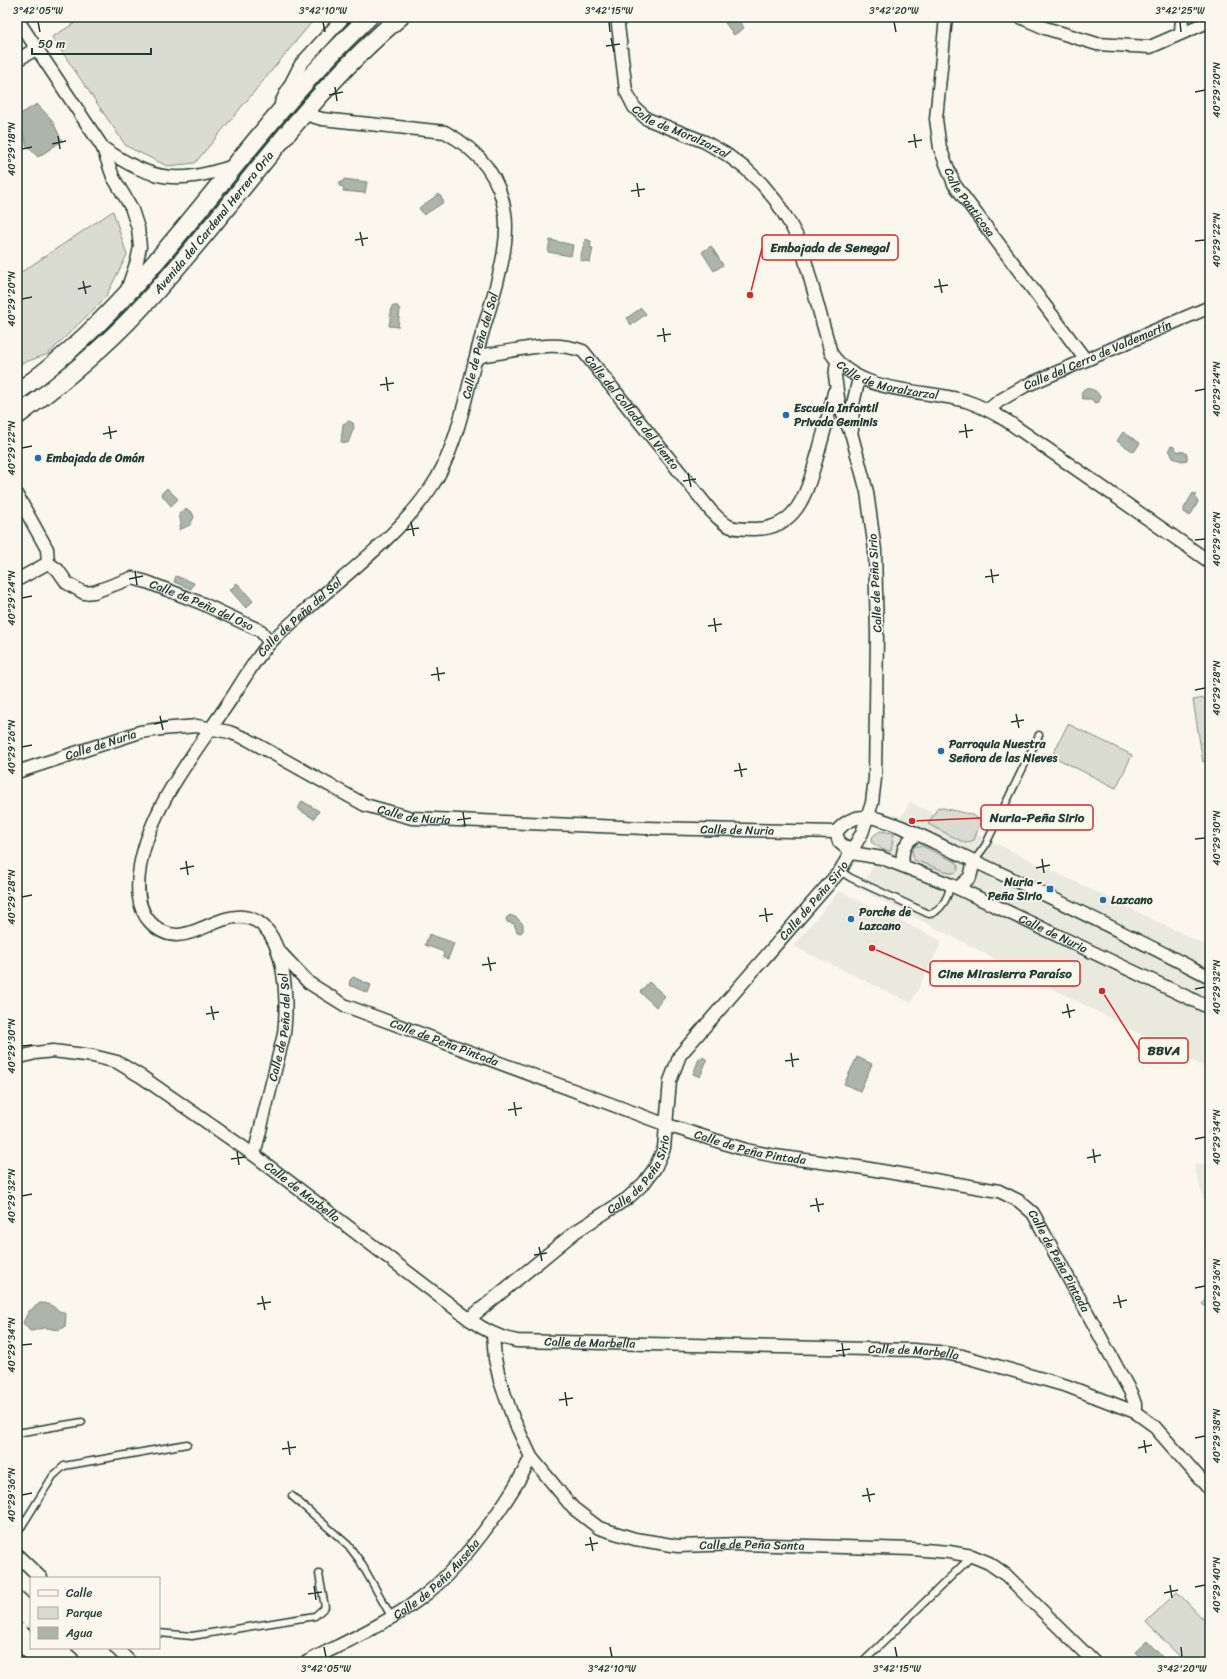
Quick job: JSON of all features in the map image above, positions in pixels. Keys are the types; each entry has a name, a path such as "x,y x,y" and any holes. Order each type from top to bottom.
{"highway":[{"path":"17,1603 30,1616"},
{"path":"17,1614 30,1626"},
{"path":"17,1634 30,1647"},
{"path":"32,1649 45,1662"},
{"path":"53,1649 68,1662"},
{"path":"63,1649 75,1662"}],"main road":[{"name":"Avenida del Cardenal Herrera Oria","path":"17,392 24,382 91,332 125,296 330,53 369,17"},
{"name":"Avenida del Cardenal Herrera Oria","path":"17,416 90,358 139,310 304,114 380,34 400,17"}],"street":[{"name":"Avenida del Cardenal Herrera Oria","path":"272,121 301,64 344,17"},
{"name":"Calle de Moralzarzal","path":"617,17 626,91 634,107 647,119 705,142 736,162 762,184 776,201 800,242 831,353 837,362 859,378 888,386 965,401 988,410 1008,421 1210,562"},
{"name":"Calle Panticosa","path":"946,17 936,119 940,148 954,184 1085,359"},
{"path":"1020,17 1045,28 1097,44 1150,47 1210,21"},
{"path":"1182,17 1182,32"},
{"path":"17,19 103,148 113,177 131,207 138,228 140,247 138,261 125,296"},
{"path":"17,60 36,49"},
{"name":"Calle de Peña del Sol","path":"254,1156 284,1034 286,1014 285,990 277,949 264,927 255,920 242,917 232,918 185,935 172,934 156,928 147,919 141,909 138,885 145,842 173,786 269,644 314,602 384,542 406,519 432,487 448,453 461,415 499,272 506,236 505,214 500,191 483,160 460,140 445,132 322,119 304,114"},
{"path":"103,148 126,164 143,172 176,178 196,177 236,165"},
{"name":"Calle del Cerro de Valdemartín","path":"988,410 999,401 1025,386 1085,359 1210,307"},
{"name":"Calle del Collado del Viento","path":"475,360 484,355 547,345 573,348 583,351 711,511 727,527 741,528 762,529 772,527 786,520 801,503 812,474 832,405 836,384"},
{"name":"Calle de Peña Sirio","path":"469,1319 575,1232 628,1198 644,1183 655,1168 664,1148 670,1081 680,1055 840,871 852,853 868,817 875,778 877,635 875,550 867,492 852,436 839,405 835,376 837,362"},
{"path":"852,436 853,404 859,378"},
{"path":"17,495 47,549 48,563 17,580"},
{"name":"Calle de Peña del Oso","path":"48,563 58,570 67,583 84,593 94,592 132,578 147,582 201,604 260,631 267,639 269,644"},
{"name":"Calle de Nuria","path":"17,772 140,732 180,727 211,728 229,732 247,739 364,805 412,818 645,828 836,832"},
{"path":"852,853 839,842 836,832 845,824 854,819 868,817 884,821 918,835 1092,917 1210,977"},
{"path":"903,865 902,857 907,843 918,835"},
{"name":"Calle de Nuria","path":"852,853 874,856 903,865 954,886 1210,1008"},
{"path":"954,886 970,877 974,861"},
{"name":"Calle de Peña Pintada","path":"277,949 309,983 346,1006 667,1125 746,1150 775,1156 858,1167 999,1191 1019,1201 1032,1213 1131,1393 1135,1404 1135,1412"},
{"name":"Calle de Marbella","path":"17,1058 35,1053 53,1051 94,1056 117,1062 142,1077 254,1156 469,1319 493,1334 517,1341 938,1352 962,1356 1067,1386 1135,1412 1153,1425 1210,1490"},
{"name":"Calle de Peña Santa","path":"493,1334 495,1359 500,1381 513,1418 530,1457 573,1508 599,1528 635,1539 678,1546 740,1544 912,1549 949,1552 972,1556 989,1563 1006,1575 1094,1662"},
{"name":"Calle de Peña Auseba","path":"307,1662 392,1618 430,1591 464,1555 508,1497 530,1457"},
{"path":"17,1555 40,1577"},
{"path":"117,1649 130,1662"}],"lane":[{"path":"974,861 985,846 1039,735"},
{"path":"840,871 851,878 929,914 938,911 948,892 954,886"},
{"path":"1210,1235 1210,1245"},
{"path":"17,1434 82,1422"},
{"path":"17,1531 22,1526 53,1476 64,1466 187,1444"},
{"path":"292,1496 348,1545 360,1561 392,1618"},
{"path":"863,1662 972,1556"},
{"path":"160,1632 192,1636 315,1616 325,1607 326,1602 319,1574"}],"shaded area":[{"path":"910,802 1210,947 1210,1070 860,889"},
{"path":"839,891 942,941 911,1003 793,946"},
{"path":"1194,1164 1210,1165 1210,1224"}],"green space":[{"path":"85,17 316,17 195,163 167,166 126,146 52,37"},
{"path":"113,211 127,255 105,298 48,354 17,365 17,275"},
{"path":"1210,697 1210,761 1203,762 1193,700"},
{"path":"1068,724 1132,755 1116,788 1052,756"},
{"path":"938,807 970,814 981,820 974,840 965,843 928,824"},
{"path":"880,831 894,833 891,851 883,850 871,842 873,836"},
{"path":"916,846 922,846 956,862 958,865 958,870 954,873 950,873 914,860 912,850"},
{"path":"1210,1293 1210,1310 1202,1304"},
{"path":"1177,1592 1210,1626 1210,1662 1185,1662 1146,1622"}],"water":[{"path":"721,17 736,17 744,28 734,35"},
{"path":"37,104 52,120 62,141 38,157 26,145 25,137 17,120 17,116"},
{"path":"344,179 367,182 365,193 343,191 344,187 339,186 340,182 343,182"},
{"path":"439,194 444,202 424,215 419,208"},
{"path":"585,239 591,241 590,247 593,248 590,262 580,260"},
{"path":"550,240 573,245 571,256 548,252"},
{"path":"711,246 723,265 714,271 702,252"},
{"path":"392,306 398,306 398,309 400,309 398,327 389,326"},
{"path":"641,308 646,314 631,325 627,318"},
{"path":"1084,389 1091,389 1095,391 1100,397 1099,402 1095,403 1091,399 1083,399 1081,393"},
{"path":"349,421 353,423 354,427 348,443 341,442 343,424"},
{"path":"1123,432 1140,443 1134,452 1117,441"},
{"path":"1173,446 1177,451 1187,454 1187,460 1182,461 1173,458 1169,450 1170,447"},
{"path":"167,488 178,499 171,506 161,494"},
{"path":"1193,493 1197,495 1195,497 1198,502 1190,516 1184,512 1184,508"},
{"path":"185,509 192,512 194,517 190,525 179,530 181,523 179,514"},
{"path":"176,576 194,583 191,589 174,582"},
{"path":"237,583 253,601 246,608 230,590"},
{"path":"302,801 319,811 314,819 298,809"},
{"path":"510,915 517,918 523,924 523,931 521,933 517,932 514,924 507,922 506,918"},
{"path":"429,934 454,943 448,959 443,957 444,952 425,945"},
{"path":"353,977 371,985 368,993 349,985 350,980"},
{"path":"649,982 665,996 656,1007 640,992"},
{"path":"702,1057 706,1059 706,1062 700,1077 693,1074 699,1059"},
{"path":"857,1057 872,1064 860,1091 844,1084"},
{"path":"40,1303 51,1305 66,1314 65,1327 58,1330 43,1328 30,1331 23,1323 28,1312"},
{"path":"1147,1641 1167,1662 1144,1662 1135,1652"}],"place":[{"name":"Embajada de Senegal","path":"750,295"},
{"name":"Escuela Infantil Privada Geminis","path":"786,415"},
{"name":"Embajada de Omán","path":"38,458"},
{"name":"Parroquia Nuestra Señora de las Nieves","path":"941,751"},
{"name":"Nuria-Peña Sirio","path":"912,821"},
{"name":"Nuria - Peña Sirio","path":"1050,889"},
{"name":"Lazcano","path":"1103,900"},
{"name":"Porche de Lazcano","path":"851,919"},
{"name":"Cine Mirasierra Paraíso","path":"872,948"},
{"name":"BBVA","path":"1102,991"}]}
